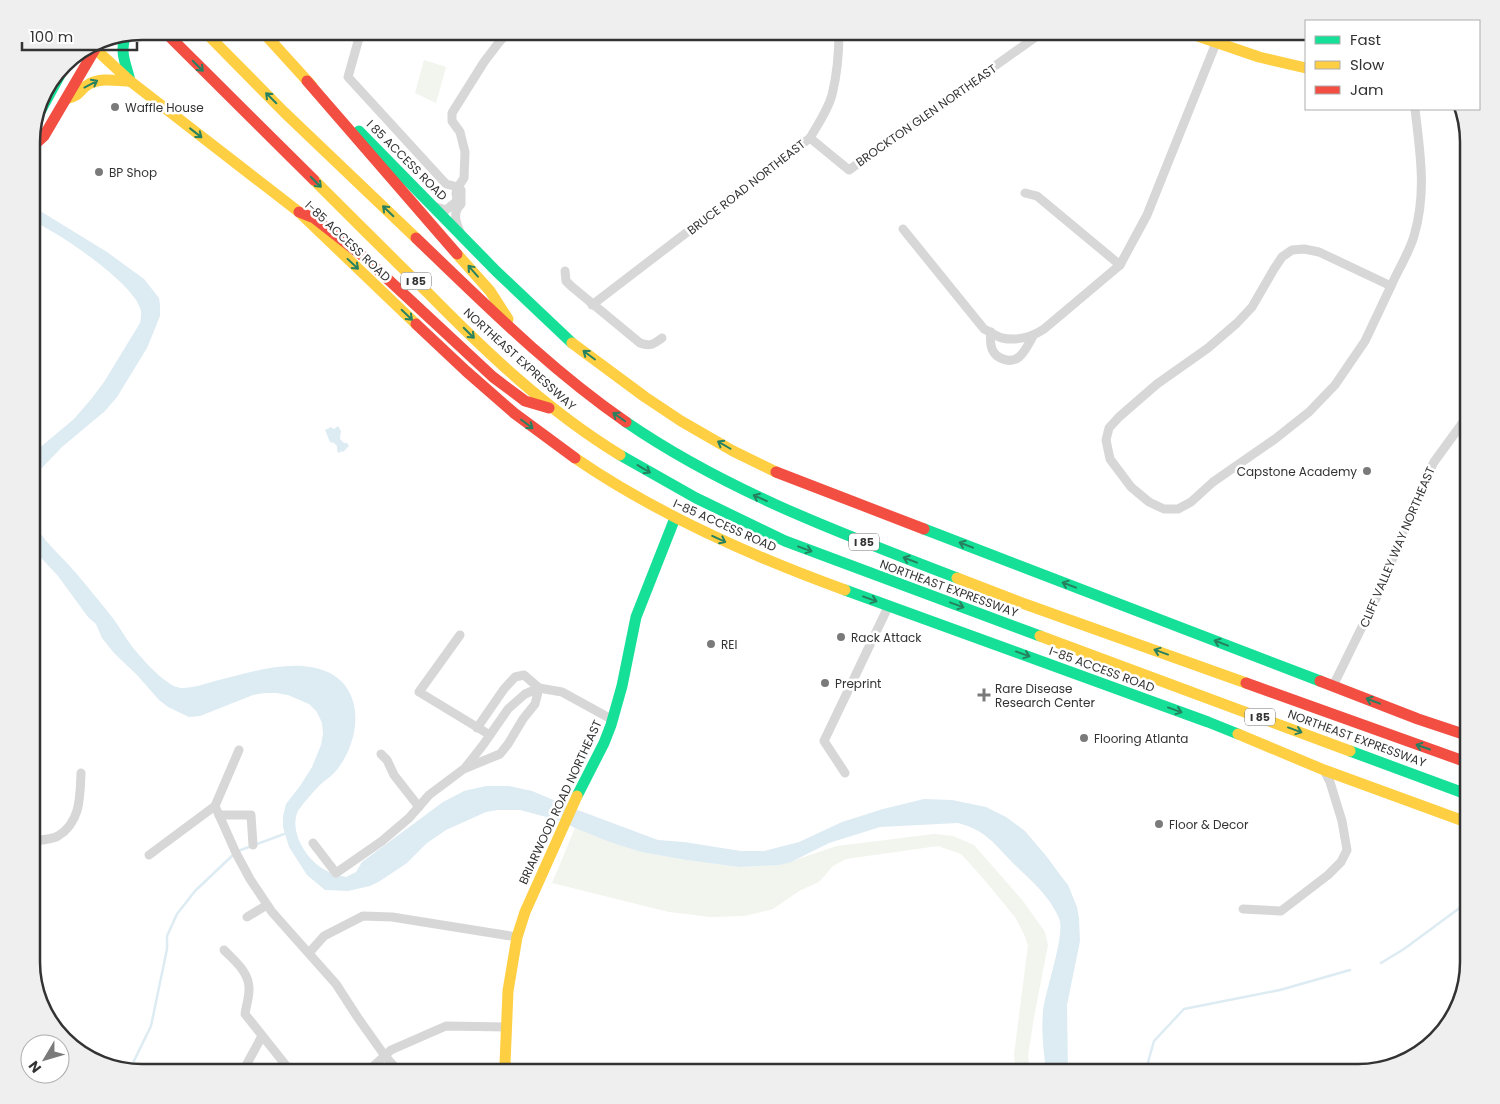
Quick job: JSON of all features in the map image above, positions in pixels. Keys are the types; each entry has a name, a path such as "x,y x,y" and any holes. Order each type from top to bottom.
{"main road":[{"name":"NORTHEAST EXPRESSWAY","path":"173,40 475,340 555,410 618,454 679,490 785,542 1460,792"},
{"name":"NORTHEAST EXPRESSWAY","path":"213,40 284,112 521,339 572,382 631,425 688,460 753,495 830,529 1022,602 1460,760"},
{"path":"270,40 490,291 521,339"},
{"path":"1208,40 1305,68"},
{"path":"66,99 76,96 92,82 102,79 120,82 130,81 127,67 122,58 121,50 124,42"},
{"name":"I-85 ACCESS ROAD","path":"101,49 130,81 298,212 466,371 514,413 550,441 597,473 675,518 831,585 1208,722 1324,770 1460,820"},
{"path":"40,140 66,99 90,54"},
{"name":"I 85 ACCESS ROAD","path":"307,81 379,150 461,235 566,338 645,397 681,421 769,470 1333,686"},
{"path":"298,212 314,218 364,257 494,377 524,401 555,410"},
{"name":"BRIARWOOD ROAD NORTHEAST","path":"505,1064 509,983 517,937 525,912 547,862 604,743 613,720 636,617 656,562 675,518"},
{"path":"1333,686 1460,733"}],"street":[{"path":"358,40 348,77 446,184 458,187 461,190 461,204 446,210 433,206"},
{"path":"458,187 464,178 465,152 460,132 452,121 452,113 484,62 501,40"},
{"name":"BRUCE ROAD NORTHEAST","path":"592,305 810,138 824,114 831,96 839,40"},
{"name":"BROCKTON GLEN NORTHEAST","path":"810,138 849,170 1031,40"},
{"path":"904,228 984,330 1003,338 1033,336 1044,329 1120,265 1147,215 1216,43"},
{"path":"1391,286 1319,252 1304,249 1292,250 1282,257 1252,307 1237,323 1208,348 1157,384 1109,428 1106,440 1110,459 1131,487 1149,502 1164,509 1178,509 1191,502 1213,482 1275,439 1309,412 1335,385 1365,341 1391,286 1413,238 1421,207 1422,158 1415,110"},
{"path":"1025,193 1037,196 1120,265"},
{"path":"455,207 455,219 461,235"},
{"path":"565,271 566,281 570,286 640,343 646,346 652,345 662,338"},
{"path":"990,332 992,351 1000,358 1010,361 1018,358 1033,336"},
{"name":"CLIFF VALLEY WAY NORTHEAST","path":"1333,686 1383,584 1423,484 1434,462 1460,426"},
{"path":"845,773 824,741 889,606"},
{"path":"460,635 419,692 490,736"},
{"path":"477,728 504,689 515,677 524,675 539,688 562,692 613,720"},
{"path":"465,768 508,710 525,694 539,688"},
{"path":"313,844 336,873 382,841 409,818 429,795 465,768 500,754 535,704 539,688"},
{"path":"149,856 215,806 239,750"},
{"path":"381,754 387,760 394,775 419,806"},
{"path":"1243,909 1281,911 1328,875 1341,862 1347,850 1340,814 1330,782 1324,770"},
{"path":"40,840 57,837 67,829 76,815 80,804 81,773"},
{"path":"215,806 250,879 267,905 336,984 392,1064"},
{"path":"219,816 251,815 253,845"},
{"path":"247,917 267,905"},
{"path":"309,953 324,936 363,916 392,917 517,937"},
{"path":"224,950 245,973 248,981 249,989 245,1014 285,1064"},
{"path":"376,1064 391,1050 446,1026 506,1027"},
{"path":"247,1064 262,1036"}],"shaded area":[{"path":"424,60 446,67 436,103 415,93"},
{"path":"40,211 107,252 144,279 159,298 160,316 147,348 117,397 105,411 62,447 40,470 40,447 74,419 92,398 140,323 141,313 134,297 109,272 75,246 40,225"},
{"path":"338,426 341,431 340,439 349,446 339,453 337,446 330,442 325,430 331,427 334,429"},
{"path":"40,532 112,617 137,652 165,681 177,687 199,686 257,670 288,666 317,668 330,673 342,682 350,693 354,706 354,734 350,748 335,772 320,785 300,808 295,821 298,838 312,860 325,870 346,877 356,872 362,862 443,802 464,791 486,786 509,786 532,791 658,840 741,851 764,851 799,842 842,822 924,799 952,800 986,807 1006,817 1025,831 1068,885 1077,907 1080,941 1067,1005 1068,1064 1045,1064 1042,1020 1060,937 1059,918 1051,903 1040,889 996,845 983,834 968,826 958,823 880,827 829,843 791,862 780,865 739,867 641,852 610,842 561,821 520,810 497,810 486,812 446,830 427,843 407,863 370,886 348,891 325,890 307,875 289,847 283,827 286,804 312,767 321,745 322,723 317,712 309,704 288,695 276,693 253,695 200,716 189,717 168,707 114,653 102,638 96,624 88,617 58,576 40,557"},
{"path":"575,828 641,852 739,867 780,865 837,846 934,834 953,836 974,845 1023,901 1045,932 1048,945 1034,1017 1028,1056 1029,1064 1015,1064 1014,1055 1028,945 1015,917 961,854 938,846 846,859 833,866 819,882 799,891 773,909 744,916 711,917 669,912 552,883"}],"waterway":[{"path":"238,851 287,833"},
{"path":"133,1063 151,1026 167,949 167,936 177,914 195,891 234,854"},
{"path":"1381,963 1404,949 1460,908"},
{"path":"1148,1064 1154,1041 1184,1009 1280,990 1350,970"}],"traffic: fast":[{"path":"124,42 123,52 130,81"},
{"path":"359,131 496,271 572,343"},
{"path":"626,422 665,447 745,491 829,528 957,578"},
{"path":"620,455 696,498 785,541 1040,636"},
{"path":"577,796 611,725 622,686 636,617 675,518"},
{"path":"924,529 1320,681"},
{"path":"845,590 1238,734"},
{"path":"1350,751 1460,792"}],"traffic: slow":[{"path":"213,40 284,112 416,238"},
{"path":"270,40 312,86"},
{"path":"1209,40 1259,57 1305,68"},
{"path":"97,51 130,81 299,212 416,324"},
{"path":"66,99 75,96 86,86 94,82 104,80 130,81"},
{"path":"314,180 450,315 519,380 568,420 620,455"},
{"path":"457,254 490,291 508,319"},
{"path":"572,343 681,421 733,451 776,472"},
{"path":"575,458 639,498 706,533 775,563 845,590"},
{"path":"957,578 1246,683"},
{"path":"1040,636 1350,751"},
{"path":"1238,734 1324,770 1460,820"},
{"path":"505,1064 508,991 517,937 525,912 577,796"}],"traffic: jam":[{"path":"173,40 314,180"},
{"path":"40,140 44,136 93,53"},
{"path":"307,81 457,254"},
{"path":"299,212 314,218 364,257 493,377 525,401 549,408"},
{"path":"416,238 543,357 626,422"},
{"path":"416,324 514,413 575,458"},
{"path":"776,472 924,529"},
{"path":"1320,681 1460,733"},
{"path":"1246,683 1460,760"}],"place":[{"name":"Waffle House","path":"115,107"},
{"name":"BP Shop","path":"99,172"},
{"name":"Capstone Academy","path":"1367,471"},
{"name":"Rack Attack","path":"841,637"},
{"name":"REI","path":"711,644"},
{"name":"Preprint","path":"825,683"},
{"name":"Rare Disease Research Center","path":"984,695"},
{"name":"Flooring Atlanta","path":"1084,738"},
{"name":"Floor & Decor","path":"1159,824"}]}
